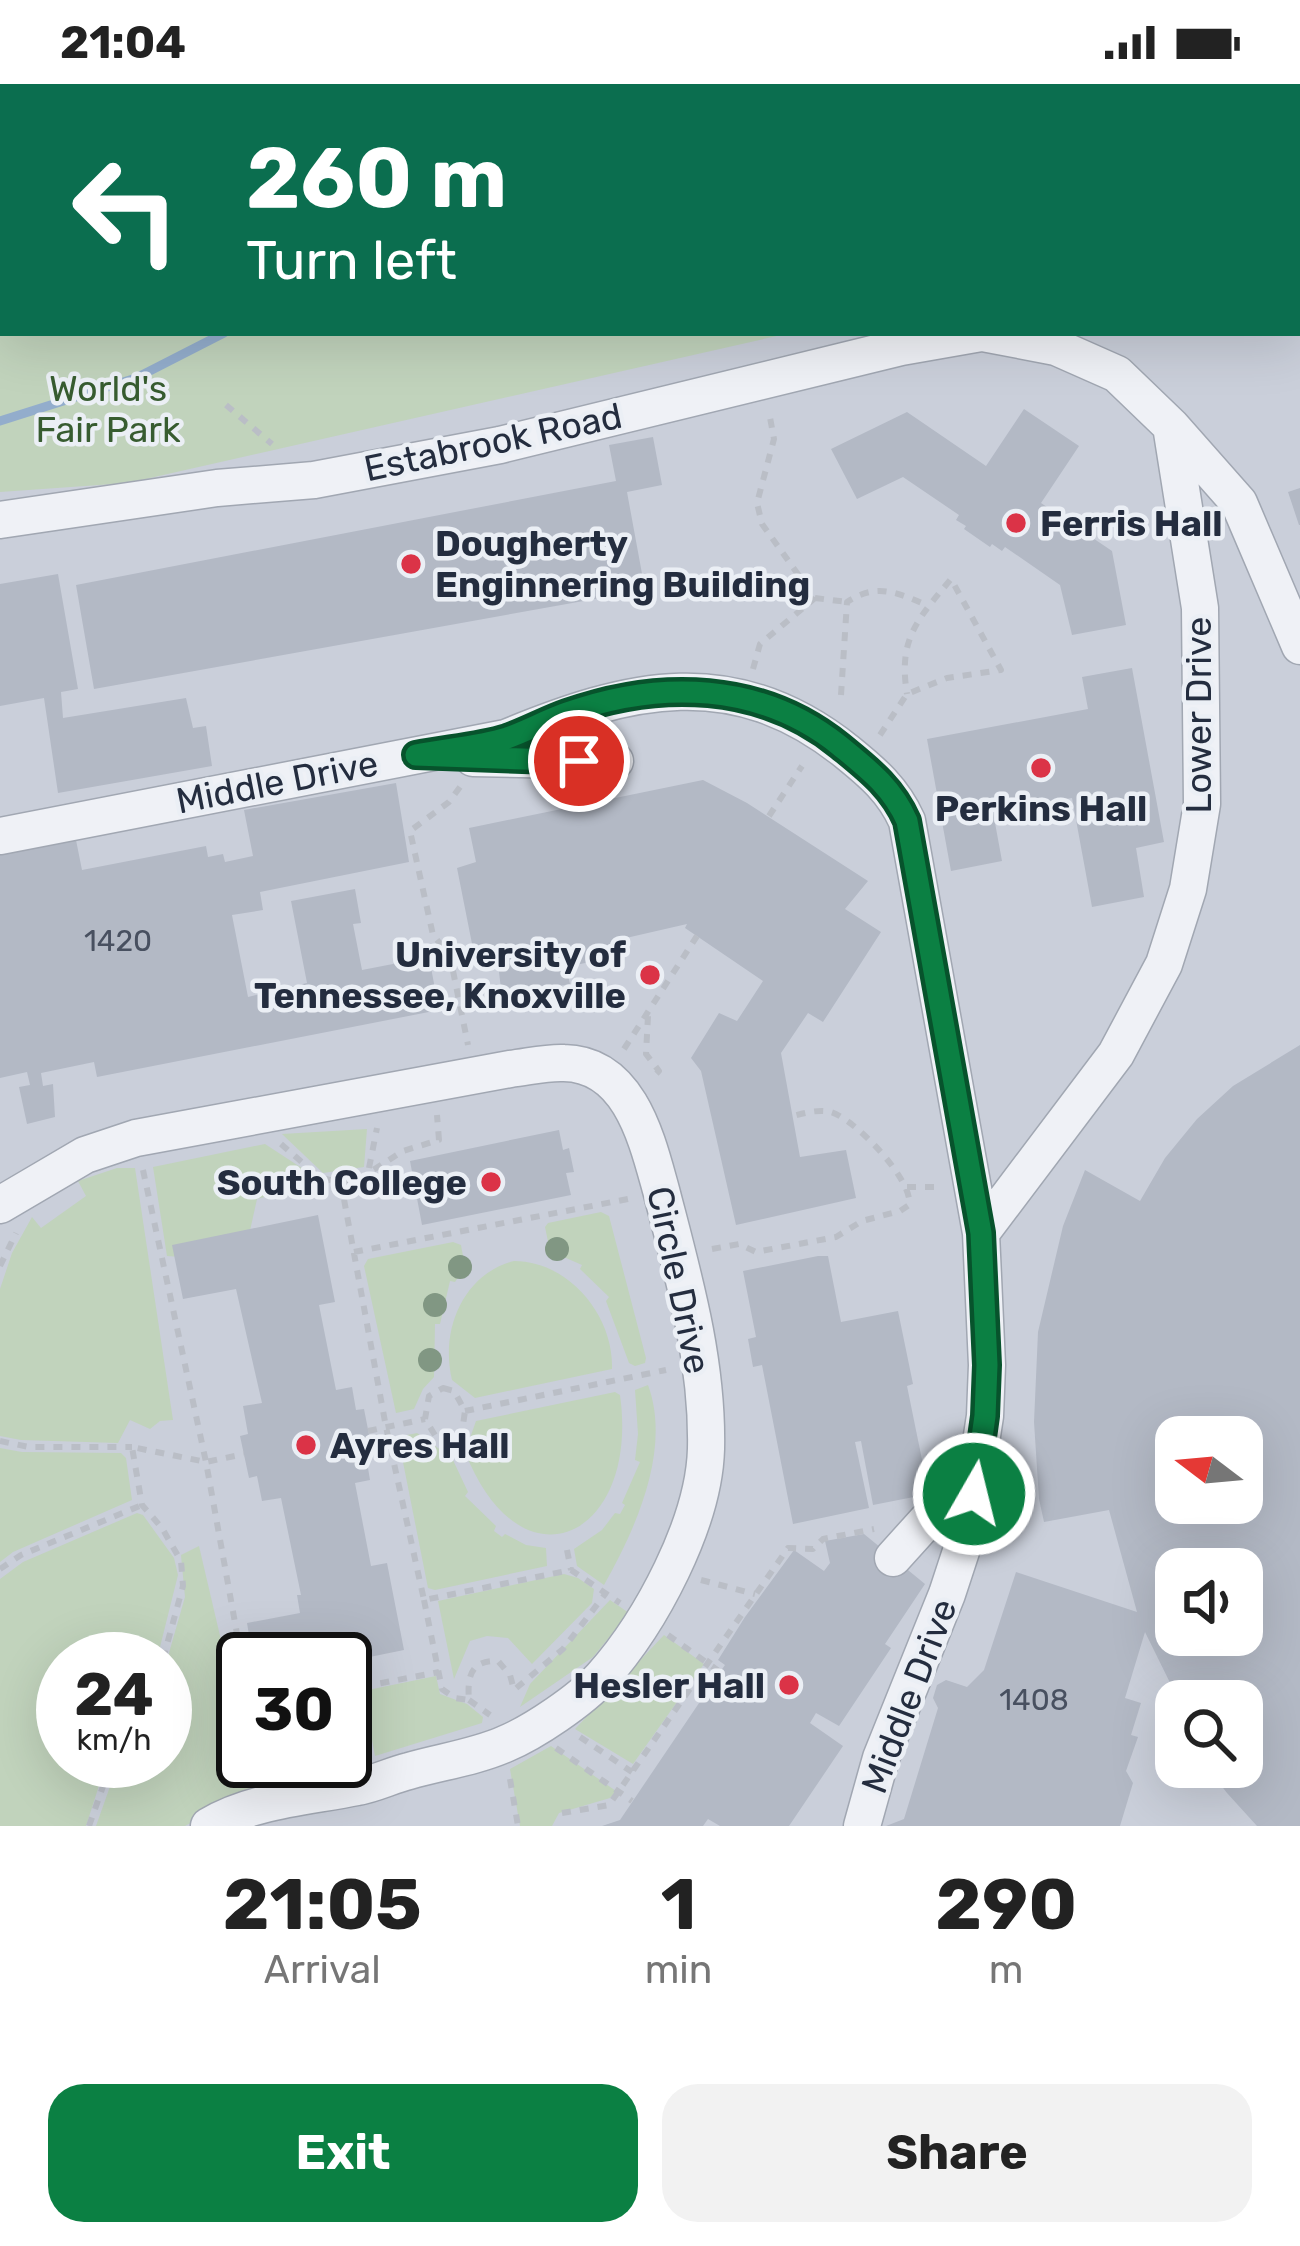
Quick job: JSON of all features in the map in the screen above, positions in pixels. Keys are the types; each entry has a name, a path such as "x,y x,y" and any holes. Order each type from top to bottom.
{"street":[{"name":"Estabrook Road","path":"0,520 218,488 314,480 500,445 901,347 965,336"},
{"name":"Estabrook Road","path":"998,336 1056,347 1117,374 1171,426 1239,503 1300,646"},
{"name":"Lower Drive","path":"981,1233 1116,1054 1164,964 1188,889 1202,804 1200,608 1171,426"},
{"name":"Middle Drive","path":"0,836 506,738 570,712 644,693 696,689 754,701 822,732 882,780 907,821 951,1064 981,1233 987,1365 985,1416 968,1533 880,1758 862,1826"},
{"path":"416,755 615,761"},
{"name":"Circle Drive","path":"0,1205 86,1155 136,1138 510,1069 565,1062 603,1076 643,1123 687,1290 706,1417 706,1454 698,1498 656,1633 599,1681 506,1744 365,1786 245,1809 209,1826"},
{"path":"886,1542 940,1506 968,1533"}],"path":[{"path":"763,380 774,439 757,502 770,539 815,598 847,602 861,592 884,588 929,606"},
{"path":"226,405 272,444"},
{"path":"880,735 907,694 947,678 1001,670 951,580 917,620 902,662 907,694"},
{"path":"749,684 760,644 815,598"},
{"path":"841,695 847,602"},
{"path":"769,816 802,766"},
{"path":"449,802 410,831 433,935 450,956 469,1051 476,1049"},
{"path":"626,1045 698,936"},
{"path":"649,1010 646,1054 659,1070 654,1076 641,1069 654,1088"},
{"path":"607,1045 628,1056"},
{"path":"702,1250 739,1244 756,1252 836,1237 862,1221 909,1204 907,1187 865,1134 829,1111 793,1116"},
{"path":"272,1136 319,1177 341,1183 359,1179 403,1151 439,1140 436,1113"},
{"path":"369,1172 380,1116"},
{"path":"141,1161 206,1462 237,1632"},
{"path":"341,1183 386,1427 442,1689 497,1717"},
{"path":"354,1252 640,1197"},
{"path":"465,1411 682,1366"},
{"path":"443,1388 454,1391 465,1411 463,1432 450,1443 438,1440 425,1418 430,1396 443,1388"},
{"path":"368,1431 425,1418"},
{"path":"0,1441 29,1447 132,1447 206,1462 244,1454"},
{"path":"132,1447 142,1505 181,1562 183,1586 170,1632"},
{"path":"0,1569 21,1555 142,1505"},
{"path":"562,1813 608,1805 788,1548 813,1549 823,1539 886,1542"},
{"path":"567,1550 571,1570"},
{"path":"424,1600 571,1570 656,1633 720,1672"},
{"path":"690,1577 755,1594"},
{"path":"514,1690 563,1649 606,1593"},
{"path":"469,1700 468,1682 474,1667 483,1660 498,1661 510,1675 514,1690 509,1708"},
{"path":"372,1685 439,1672"},
{"path":"569,1730 632,1772"},
{"path":"556,1748 632,1801"},
{"path":"512,1787 518,1826"},
{"path":"89,1826 102,1788"}],"shaded area":[{"name":"University of Tennessee, Knoxville","path":"0,336 1300,336 1300,1826 0,1826"}],"green space":[{"name":"World's Fair Park","path":"0,336 777,336 128,483 0,492"},
{"path":"367,1129 364,1167 323,1173 282,1134"},
{"path":"265,1144 314,1176 313,1184 257,1199 245,1253 208,1259 167,1256 153,1167"},
{"path":"117,1168 135,1168 173,1420 160,1421 150,1429 130,1420 118,1443 0,1436 0,1289 12,1253 32,1217 41,1228 86,1196 78,1181"},
{"path":"601,1212 609,1216 646,1358 635,1366 629,1363 606,1301 609,1297 580,1269 582,1265 550,1251 548,1223"},
{"path":"453,1242 461,1245 465,1267 455,1282 450,1281 440,1324 435,1324 434,1377 414,1409 396,1413 364,1266 368,1259"},
{"path":"514,1261 553,1270 584,1295 605,1330 612,1369 475,1398 452,1380 449,1342 459,1307 481,1278"},
{"path":"648,1385 656,1436 653,1462 638,1515 604,1585 577,1566 574,1549 602,1530 625,1505 640,1462 635,1460 635,1390"},
{"path":"615,1392 620,1395 621,1444 612,1484 595,1513 571,1530 544,1534 516,1523 489,1496 465,1452 476,1421"},
{"path":"417,1433 452,1458 468,1492 465,1496 496,1526 494,1531 546,1548 547,1566 428,1588 399,1442 402,1436"},
{"path":"0,1448 121,1453 126,1458 132,1500 0,1562"},
{"path":"137,1513 174,1558 178,1575 164,1632 36,1632 36,1788 98,1788 86,1826 0,1826 0,1579 23,1562"},
{"path":"199,1546 219,1632 216,1788 256,1788 185,1826 96,1826 109,1788 192,1788 192,1632 175,1632 185,1597 181,1555"},
{"path":"564,1574 594,1589 592,1603 532,1664 508,1638 487,1636 470,1641 454,1679 438,1601"},
{"path":"610,1600 629,1613 593,1657 520,1707 530,1684"},
{"path":"664,1635 704,1664 633,1764 575,1729"},
{"path":"436,1676 440,1694 467,1704 483,1717 482,1723 375,1756 372,1689"},
{"path":"551,1746 616,1791 610,1798 559,1813 552,1826 520,1826 510,1769"}],"building":[{"name":"Ferris Hall","path":"1024,409 1079,446 1041,503 1112,551 1126,625 1072,635 1060,585 1005,547 1002,551 990,547 964,529 956,520 959,515 903,477 857,499 831,449 907,412 986,466"},
{"name":"Dougherty Enginnering Building","path":"653,437 662,485 627,492 645,590 94,689 76,585 616,481 609,445"},
{"path":"1300,488 1300,525 1299,525 1288,492"},
{"path":"58,574 78,689 61,692 63,718 186,698 193,728 206,726 212,766 58,793 44,698 0,706 0,584"},
{"name":"Perkins Hall","path":"1132,668 1164,842 1136,848 1144,897 1092,907 1072,798 993,812 1002,861 951,871 927,739 1088,709 1082,677"},
{"path":"703,780 868,881 845,909 881,932 823,1022 808,1013 781,1053 800,1157 846,1150 856,1198 736,1225 701,1071 691,1058 719,1013 737,1021 763,981 685,928 687,924 626,938 628,954 566,967 570,984 502,997 498,964 477,969 457,868 476,862 469,828"},
{"path":"396,783 409,862 260,892 263,910 232,915 248,997 307,983 291,901 355,889 361,923 353,924 362,970 429,957 439,1010 97,1077 94,1062 41,1073 43,1086 53,1084 55,1117 27,1124 19,1087 30,1085 27,1072 0,1078 0,855 76,840 82,870 206,846 208,857 223,854 225,862 253,856 244,810"},
{"path":"1300,1045 1300,1826 1257,1826 1223,1788 1263,1788 1263,1680 1169,1680 1157,1656 1263,1656 1263,1548 1155,1548 1155,1652 1145,1632 1125,1698 1141,1703 1131,1735 1138,1737 1126,1771 1133,1783 1120,1826 886,1826 904,1819 938,1708 933,1698 937,1685 946,1680 967,1687 984,1670 1016,1572 1137,1612 1109,1510 1044,1522 1034,1422 1038,1332 1063,1226 1085,1170 1140,1201 1165,1158 1233,1086"},
{"name":"South College","path":"559,1130 574,1172 566,1173 571,1195 422,1225 410,1161"},
{"name":"Ayres Hall","path":"318,1215 335,1302 319,1305 336,1390 352,1387 356,1410 364,1409 373,1455 366,1456 370,1480 355,1483 371,1566 387,1563 404,1650 372,1657 372,1632 248,1632 247,1623 300,1613 297,1595 301,1595 281,1498 262,1501 257,1476 249,1478 240,1436 248,1434 243,1406 262,1403 236,1289 183,1299 172,1245"},
{"path":"828,1256 841,1322 898,1311 913,1384 907,1386 929,1494 873,1505 861,1441 855,1442 869,1508 793,1524 762,1365 753,1367 748,1339 756,1337 743,1271"},
{"name":"Hesler Hall","path":"864,1534 925,1584 885,1644 891,1648 839,1726 816,1713 810,1723 843,1746 789,1826 720,1826 708,1819 703,1826 602,1826 620,1820 725,1665 718,1660 745,1617 794,1550 824,1571 830,1563 825,1541"}],"waterway":[{"path":"0,421 136,378 218,336"}],"place":[{"name":"Ferris Hall","path":"1016,523"},
{"name":"Dougherty Enginnering Building","path":"411,564"},
{"name":"Perkins Hall","path":"1041,768"},
{"name":"University of Tennessee, Knoxville","path":"650,975"},
{"name":"South College","path":"491,1182"},
{"name":"Ayres Hall","path":"306,1445"},
{"name":"Hesler Hall","path":"789,1685"}],"route":[{"path":"579,761 416,755 506,738 570,712 644,693 696,689 754,701 822,732 882,780 900,804 907,821 981,1233 987,1365 974,1494"}]}
